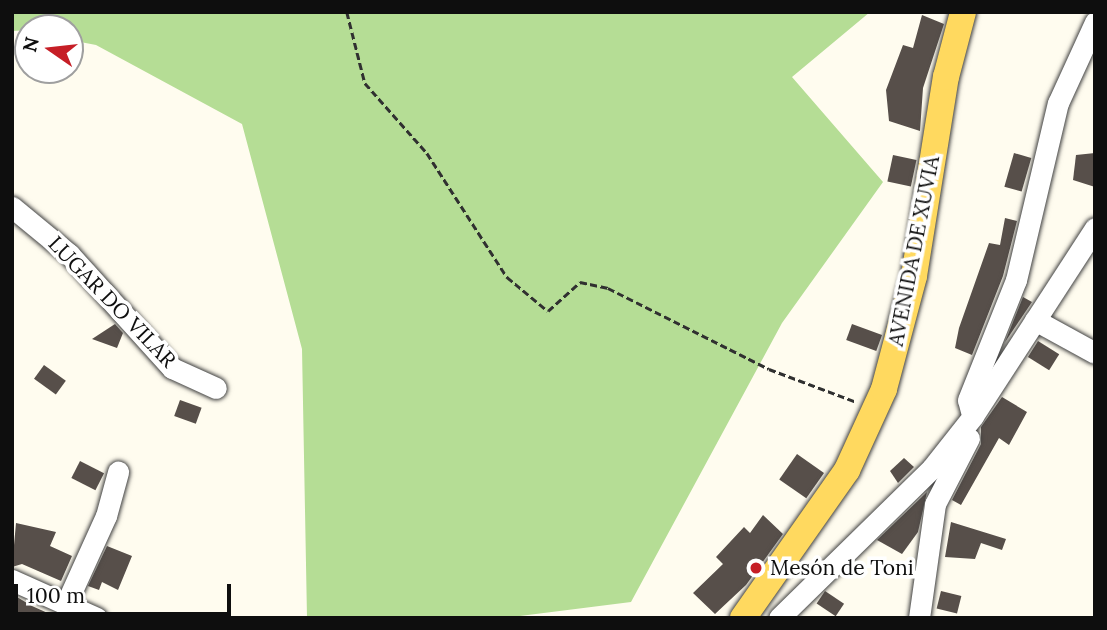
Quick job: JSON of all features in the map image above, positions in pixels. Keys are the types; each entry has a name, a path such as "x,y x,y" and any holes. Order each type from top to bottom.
{"main road":[{"name":"AVENIDA DE XUVIA","path":"743,618 820,513 876,410 907,307 946,77 964,12"}],"street":[{"path":"919,618 935,504 970,436 974,416 968,400 1016,280 1042,154 1095,22"},
{"name":"LUGAR DO VILAR","path":"12,207 69,254 172,368 216,388"},
{"path":"779,618 932,468 974,416 1095,228"},
{"path":"1035,320 1095,353"},
{"path":"66,604 106,516 118,472"},
{"path":"12,580 97,618"}],"path":[{"path":"347,12 365,83 442,173 507,277 548,311 580,282 608,288 769,369 876,410"}],"green space":[{"path":"12,12 870,12 792,77 883,182 782,323 631,602 505,618 307,618 302,349 242,124 96,45 84,43 84,14 14,14 12,31"}],"building":[{"path":"922,15 944,24 923,88 920,131 889,121 886,90 903,45 913,48"},
{"path":"1014,153 1031,158 1022,192 1004,187"},
{"path":"1095,153 1095,187 1073,180 1076,155"},
{"path":"893,155 916,160 911,186 887,181"},
{"path":"1005,218 1017,221 1003,276 972,355 955,348 959,328 989,243 1000,245"},
{"path":"1023,297 1032,302 1005,342"},
{"path":"115,324 123,333 117,348 92,339"},
{"path":"852,324 882,335 876,351 846,340"},
{"path":"1038,341 1059,354 1049,370 1028,357"},
{"path":"44,365 66,381 56,395 34,379"},
{"path":"1002,397 1027,412 1009,445 999,438 961,505 952,500 981,444 981,427"},
{"path":"180,400 202,408 196,424 174,416"},
{"path":"797,454 824,473 806,498 779,479"},
{"path":"904,458 914,467 898,483 890,471"},
{"path":"80,461 104,473 95,490 71,478"},
{"path":"927,492 918,532 902,554 877,540"},
{"path":"763,515 783,534 746,585 715,614 693,593 723,564 716,557 744,527 750,533"},
{"path":"951,522 1006,539 1002,550 981,543 975,559 945,557"},
{"path":"16,523 56,532 50,546 72,556 61,581 22,564 12,567"},
{"path":"107,546 132,556 118,590 102,582 99,590 88,586"},
{"path":"825,591 844,604 836,616 817,603"},
{"path":"941,591 961,596 957,614 937,608"},
{"path":"12,594 32,606 59,618 12,615"}],"place":[{"name":"Mesón de Toni","path":"756,568"}]}
